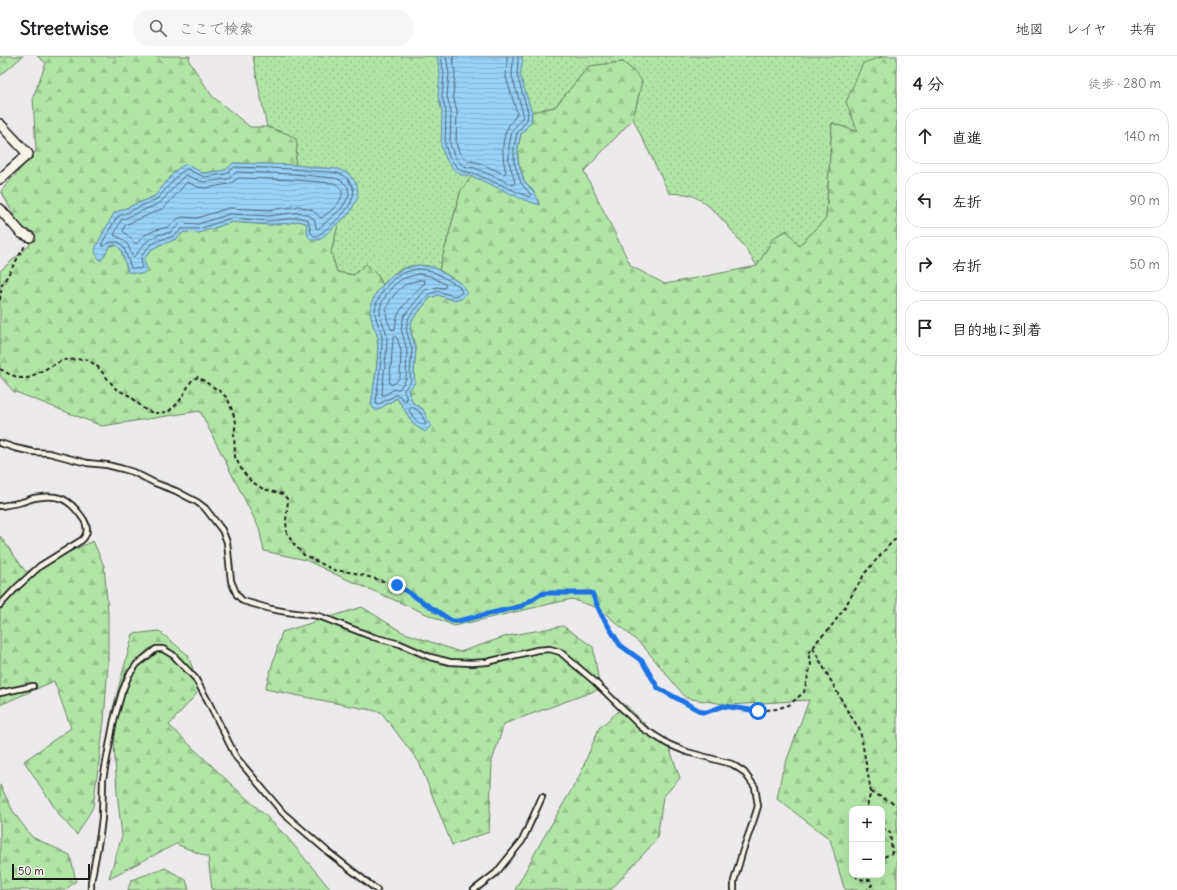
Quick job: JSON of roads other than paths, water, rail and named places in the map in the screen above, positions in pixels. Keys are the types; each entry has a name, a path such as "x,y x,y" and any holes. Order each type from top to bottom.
{"street":[{"path":"0,124 28,154 0,179"},
{"path":"0,209 21,233 30,237"}],"lane":[{"path":"0,443 32,452 124,469 176,491 196,502 205,508 222,530 227,542 231,581 237,595 243,601 271,609 319,616 373,637 400,644 430,657 450,662 487,662 537,650 550,649 560,652 594,681 641,727 668,744 687,752 732,764 744,772 755,787 758,806 734,881 734,890"},
{"path":"0,506 23,502 32,498 57,496 75,508 85,522 87,531 86,536 82,540 40,566 0,605"},
{"path":"91,890 91,882 102,818 102,779 114,720 122,692 129,675 138,664 156,649 163,649 174,655 195,678 236,757 283,813 328,852 377,890"},
{"path":"0,693 33,686"},
{"path":"474,890 496,873 522,841 542,797"}],"water":[{"path":"437,56 521,56 523,61 520,75 532,112 531,122 521,134 518,147 518,161 524,181 535,193 540,205 524,200 472,176 461,175 453,169 446,159 441,146 442,112 438,96 440,75"},
{"path":"233,163 295,165 338,169 348,173 357,184 358,197 350,213 319,240 312,240 308,236 306,223 298,221 270,225 232,222 199,233 184,232 176,239 152,249 144,259 147,270 142,274 128,272 121,250 116,245 110,246 101,261 95,253 96,246 114,213 155,196 177,169 186,164 203,173 226,170"},
{"path":"418,265 433,267 462,284 467,293 461,299 453,300 438,295 430,298 412,320 410,329 416,349 414,373 415,383 408,390 413,403 423,409 431,426 425,432 414,425 397,398 376,411 371,405 377,364 378,337 370,312 372,302 376,293 392,275 405,268"}]}
